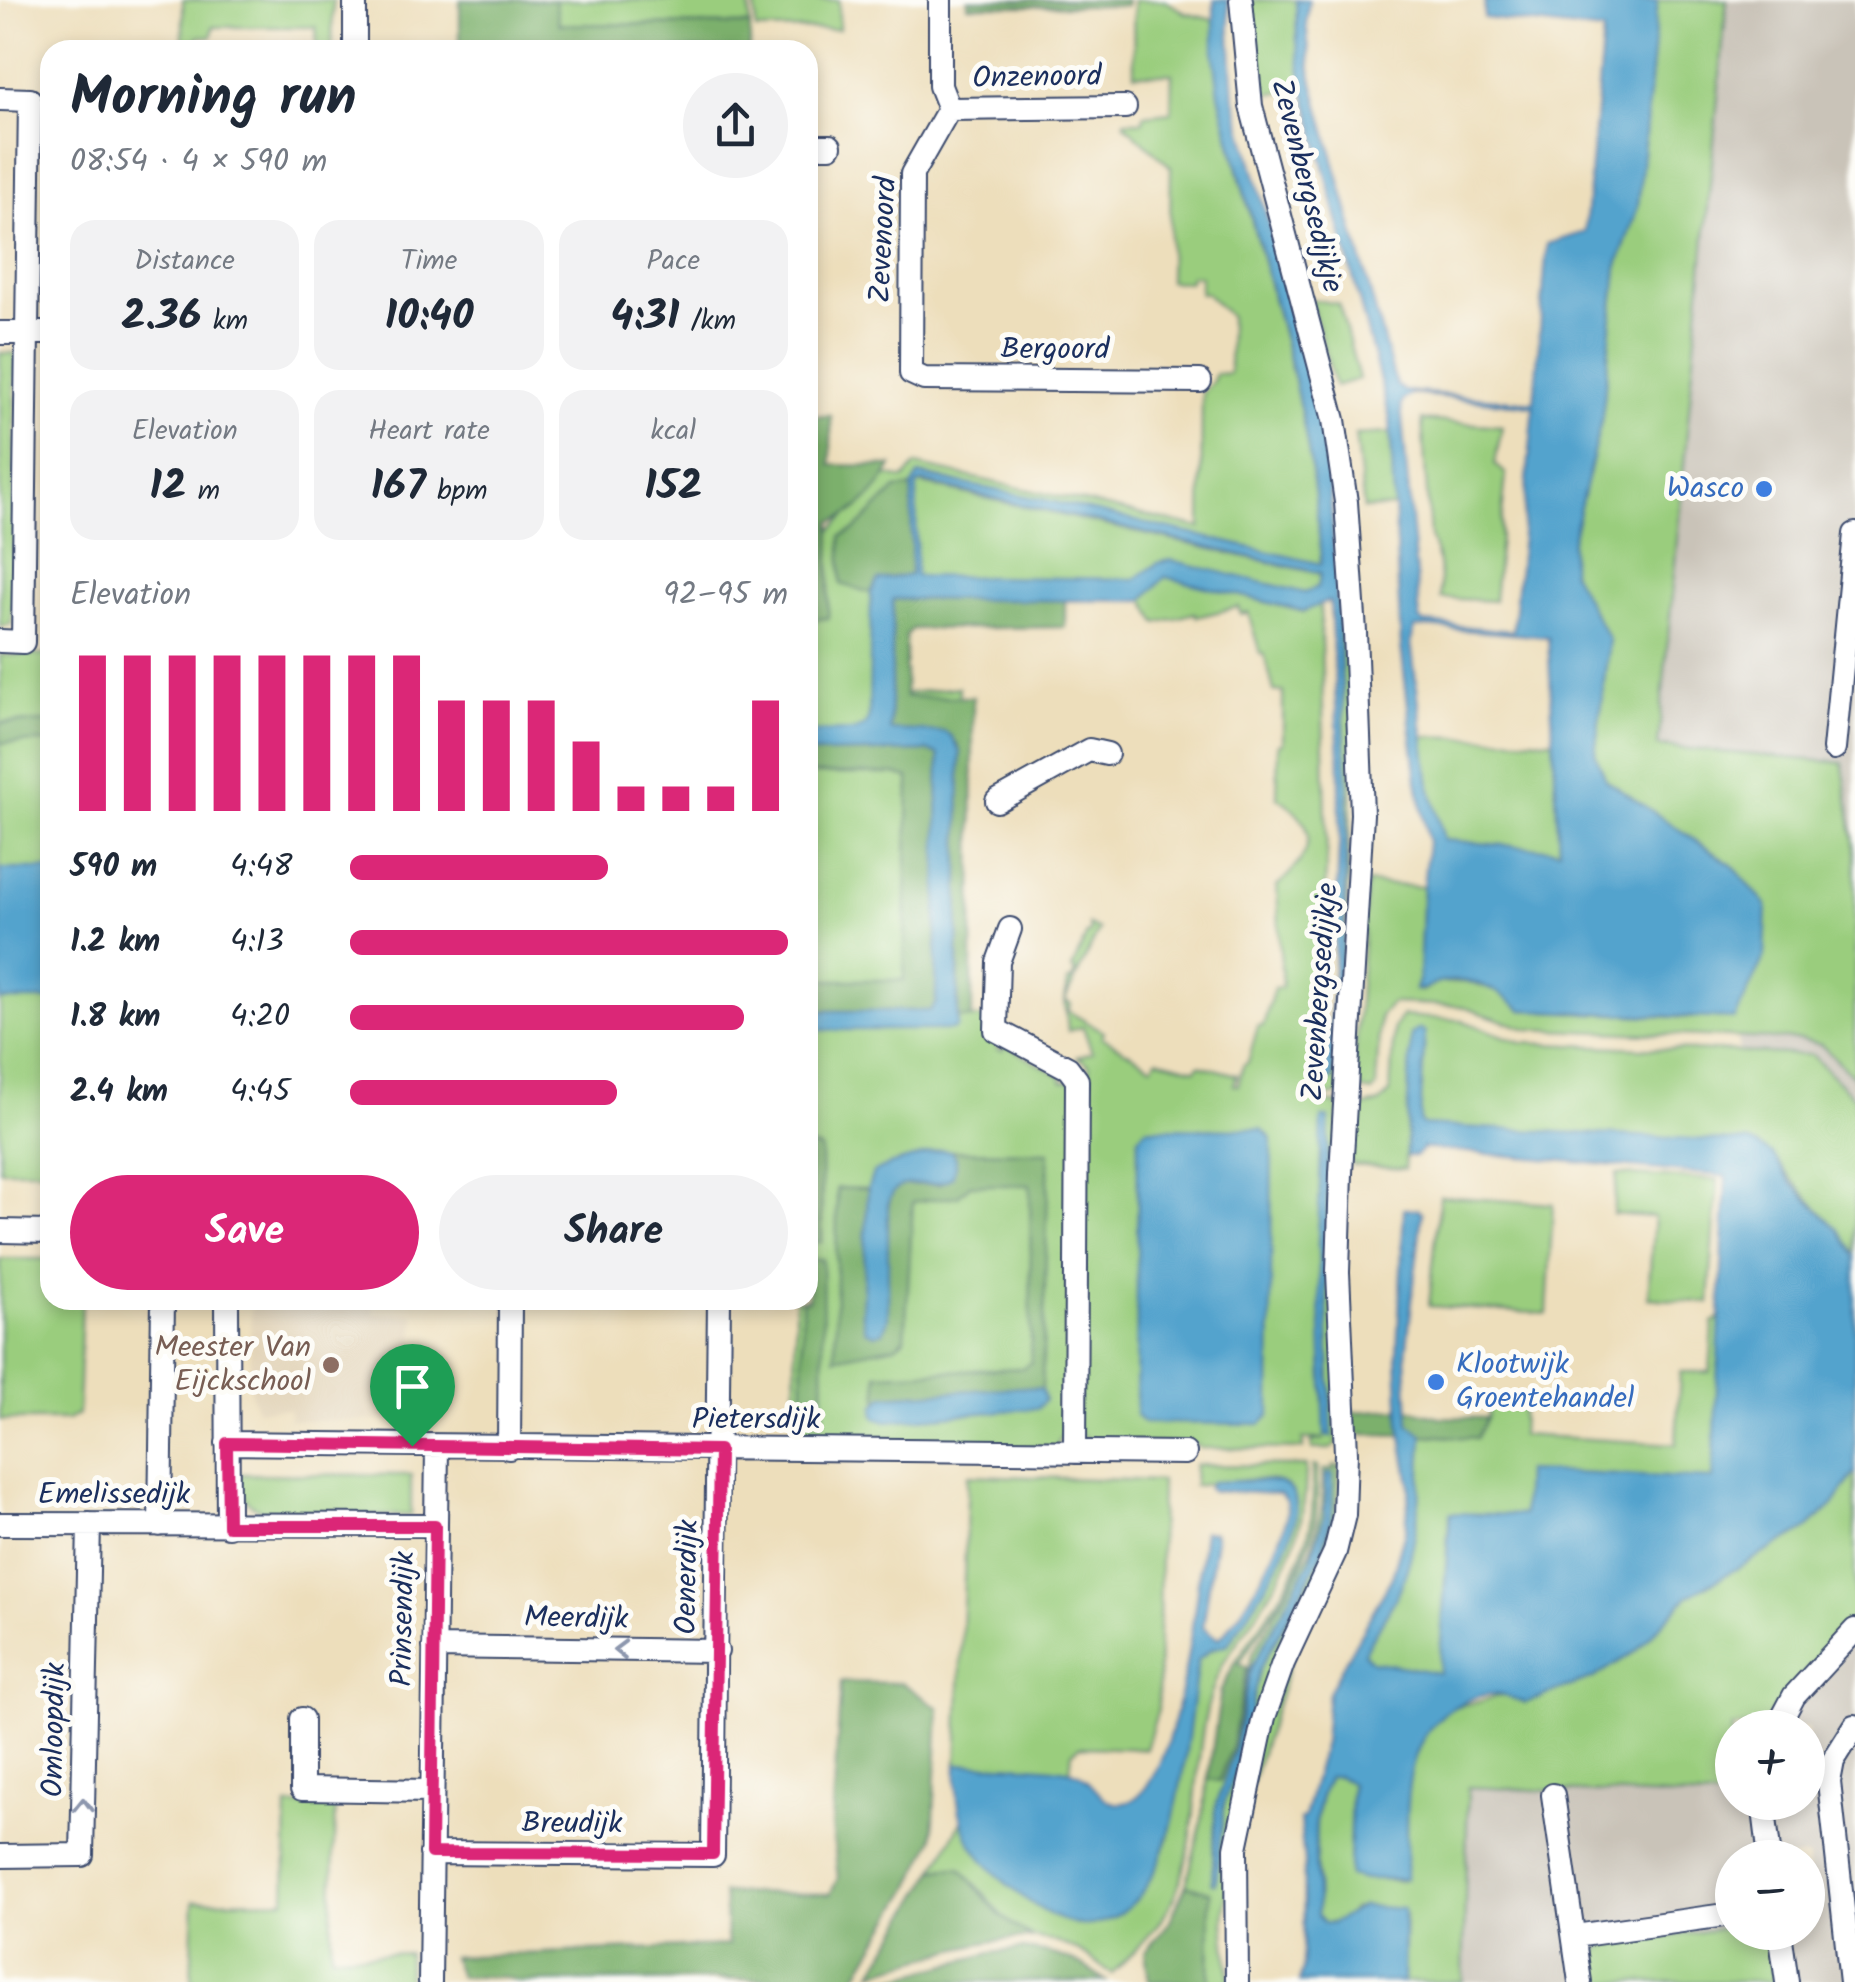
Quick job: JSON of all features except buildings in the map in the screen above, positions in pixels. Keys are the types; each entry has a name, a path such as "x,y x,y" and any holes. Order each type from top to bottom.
{"street":[{"path":"355,40 356,0"},
{"path":"940,0 940,86 949,109"},
{"name":"Zevenbergsedijkje","path":"1237,1982 1236,1848 1264,1717 1283,1664 1336,1552 1344,1515 1346,1453 1338,1272 1362,814 1356,632 1346,502 1334,420 1251,106 1241,0"},
{"path":"0,99 30,100 38,333 23,642 0,641"},
{"name":"Onzenoord","path":"949,109 1126,107"},
{"name":"Zevenoord","path":"911,373 912,174 949,109"},
{"path":"0,332 38,333"},
{"name":"Bergoord","path":"911,373 924,379 1200,381"},
{"path":"1834,750 1855,534"},
{"path":"997,801 1089,750 1107,754"},
{"path":"1010,929 998,962 996,1030 1068,1068 1078,1080 1074,1452"},
{"path":"0,1231 40,1232"},
{"path":"160,1525 163,1310"},
{"path":"227,1310 228,1526"},
{"path":"509,1448 510,1310"},
{"name":"Oenerdijk","path":"713,1854 719,1310"},
{"name":"Pietersdijk","path":"227,1443 1184,1453"},
{"name":"Prinsendijk","path":"430,1982 437,1448"},
{"name":"Emelissedijk","path":"0,1524 435,1526"},
{"name":"Omloopdijk","path":"0,1856 82,1856 89,1524"},
{"path":"1787,1710 1794,1696 1855,1630"},
{"name":"Meerdijk","path":"434,1647 717,1651"},
{"path":"302,1719 302,1789 431,1791"},
{"path":"1851,1982 1829,1782 1833,1761 1855,1726"},
{"path":"1553,1796 1580,1982"},
{"name":"Breudijk","path":"431,1853 713,1854"},
{"path":"1575,1936 1715,1916"},
{"path":"1783,1950 1787,1982"}],"shaded area":[{"path":"1658,0 1855,0 1855,1256 1840,1231 1750,1142 1735,1019 1606,780 1638,206"},
{"name":"Meester Van Eijckschool","path":"251,1310 415,1314 412,1404 404,1405 404,1421 290,1420 289,1409 257,1410 250,1391"},
{"path":"1855,1472 1855,1982 1463,1982 1468,1787 1715,1798 1715,1820 1825,1820 1825,1710 1726,1710 1688,1596 1833,1505"}],"green space":[{"path":"183,0 333,0 332,40 317,40 316,27 213,27 212,36 183,40"},
{"path":"460,0 555,0 559,24 750,25 750,40 460,40"},
{"path":"555,0 750,0 750,25 559,24"},
{"path":"755,0 839,0 839,29 756,30"},
{"path":"968,0 1127,0 1126,6 968,6"},
{"path":"1133,0 1165,0 1185,13 1214,20 1218,77 1228,133 1290,363 1307,442 1321,565 925,475 919,476 918,483 1321,574 1318,587 1305,593 1269,584 1222,591 1303,612 1320,603 1327,854 1313,1088 1324,1088 1325,1080 1333,1079 1348,794 1338,601 1347,603 1354,740 1339,1095 1326,1096 1327,1103 1338,1103 1337,1444 1331,1449 1312,1449 1311,1442 1325,1439 1303,1439 1303,1449 1199,1448 1098,1444 1086,1437 1060,1437 1056,1447 850,1447 849,1435 796,1435 795,1310 818,1310 818,544 886,475 904,479 916,465 1201,528 1202,393 1215,374 1229,373 1230,317 1206,293 1200,293 1200,276 1190,276 1189,282 1169,281 1171,167 1125,125 1125,121 1143,121 1144,115 1171,112 1172,74 1134,74","holes":["1147,596 1144,599 1157,623 1238,607 1241,614 1248,612 1274,691 1283,692 1277,797 1302,819 1308,840 1299,862 1277,886 1282,987 1274,988 1238,1085 1234,1085 1237,1075 1199,1065 1196,1069 1157,1059 1152,1066 1102,1037 1104,1032 1068,1011 1071,1004 1065,1000 1068,1031 1083,1027 1092,1052 1077,1057 1089,1065 1091,1082 1062,1081 1062,1077 1005,1045 1002,1051 997,1049 1000,1042 988,1018 958,1018 956,1027 948,1022 959,687 902,694 903,609"]},
{"path":"1251,0 1296,0 1304,91 1258,94"},
{"path":"1658,0 1727,0 1658,746 1843,763 1855,851 1855,1078 1821,1045 1802,1040 1527,1029 1460,1006 1392,1003 1380,1016 1376,1088 1372,1092 1353,1088 1367,883 1423,887 1415,990 1422,991 1436,983 1470,982 1501,992 1522,1010 1691,1018 1767,906 1733,866 1606,780 1595,753 1609,640 1571,572 1571,544 1602,417 1617,268 1638,206"},
{"path":"1310,299 1339,304 1359,379 1335,386"},
{"path":"0,353 15,353 13,594 11,624 0,627"},
{"path":"818,416 831,416 831,465 892,466 867,500 831,522 828,618 818,619"},
{"path":"1422,420 1502,426 1495,464 1506,474 1494,601 1441,598 1439,563 1430,537"},
{"path":"1390,433 1395,507 1364,509 1355,435"},
{"path":"912,487 911,576 883,580 871,593 841,584 841,536 855,530 896,489"},
{"path":"893,599 1065,600 1065,627 912,629 906,636 905,697 973,697 972,1018 958,1018 960,752 957,743 890,730"},
{"path":"0,655 40,655 40,722 0,723"},
{"path":"40,722 40,742 0,743 0,723"},
{"path":"0,725 40,739 40,1170 0,1170"},
{"path":"1423,736 1553,740 1559,850 1444,840 1430,786"},
{"path":"929,751 939,755 936,1003 931,1011 818,1011 818,980 904,980 909,778 894,774 818,774 818,753"},
{"path":"1089,925 1099,930 1065,1000 1068,981 1072,981 1075,971 1072,969 1090,933"},
{"path":"1403,1016 1461,1020 1522,1043 1812,1055 1855,1098 1855,1256 1772,1154 1423,1125 1411,1034 1405,1169 1353,1165 1348,1156 1354,1108 1380,1103 1390,1093 1394,1027"},
{"path":"818,1148 821,1149 822,1242 818,1242"},
{"path":"951,1151 1049,1152 1042,1389 884,1396 878,1402 877,1374 1022,1368 1031,1362 1030,1185 970,1185 958,1196 913,1202 905,1338 895,1346 835,1358 837,1188 868,1189 862,1316 892,1191 899,1185 941,1184 956,1158"},
{"path":"1617,1174 1718,1180 1709,1303 1648,1298 1654,1217 1613,1214"},
{"path":"1440,1196 1553,1204 1547,1314 1429,1306"},
{"path":"0,1259 40,1259 40,1310 82,1310 78,1414 68,1420 0,1420"},
{"path":"818,1259 822,1259 824,1422 803,1421 802,1310 818,1310"},
{"path":"1722,1316 1713,1480 1526,1471 1524,1515 1449,1517 1439,1674 1372,1662 1363,1654 1406,1572 1418,1514 1423,1435 1476,1438 1492,1397 1523,1398 1521,1435 1676,1444 1680,1372 1710,1372 1713,1323"},
{"path":"1399,1409 1402,1435 1353,1434 1352,1412"},
{"path":"1408,1409 1440,1417 1487,1418 1477,1438 1423,1435 1409,1425"},
{"path":"1195,1465 1306,1466 1303,1513 1283,1570 1225,1661 1211,1693 1190,1840 1174,1897 1154,1928 1112,1974 1072,1948 1019,1930 959,1873 934,1871 962,1821 981,1857 1008,1885 1078,1925 1141,1893 1169,1837 1198,1660 1211,1649 1228,1644 1250,1611 1280,1560 1296,1511 1293,1493 1279,1482 1248,1480 1194,1486"},
{"path":"1313,1466 1317,1466 1315,1522 1303,1560 1239,1663 1236,1661 1281,1595 1306,1541 1313,1501"},
{"path":"1333,1466 1339,1466 1337,1516 1230,1850 1224,1923 1230,1982 1209,1982 1210,1893 1186,1885 1208,1779 1220,1780 1232,1746 1251,1657 1311,1551 1322,1510 1323,1470 1333,1470","holes":["1326,1475 1332,1513 1310,1579 1259,1670 1242,1749 1224,1804 1212,1883 1216,1807 1235,1747 1251,1668 1311,1559 1325,1515"]},
{"path":"1855,1472 1855,1615 1773,1710 1715,1710 1715,1798 1468,1787 1463,1982 1403,1982 1405,1915 1354,1908 1341,1920 1324,1923 1316,1915 1316,1828 1329,1777 1338,1776 1351,1784 1349,1876 1401,1881 1413,1761 1434,1721 1457,1706 1500,1696 1525,1702 1593,1678 1636,1651 1688,1596 1808,1528 1833,1505"},
{"path":"239,1474 411,1475 411,1515 306,1516 267,1512 244,1497"},
{"path":"968,1475 1161,1481 1158,1709 1146,1749 1079,1747 1072,1753 1070,1771 957,1764"},
{"path":"1236,1661 1247,1667 1232,1746 1220,1781 1208,1779 1221,1690"},
{"path":"841,1682 902,1683 939,1708 933,1840 910,1888 855,1978 519,1982 504,1977 460,1977 451,1957 728,1945 723,1893 830,1894 838,1878 832,1825"},
{"path":"335,1804 331,1955 408,1953 408,1982 191,1982 194,1901 285,1900 287,1806"},
{"path":"961,1868 999,1914 1031,1938 971,1945 873,1972 934,1871"},
{"path":"1186,1885 1210,1892 1209,1982 1149,1982 1145,1952 1169,1923"},
{"path":"1715,1930 1715,1950 1770,1950 1774,1982 1589,1982 1591,1959 1603,1946"},
{"path":"1022,1949 1067,1958 1106,1981 892,1979 991,1953"}],"water":[{"path":"1214,0 1228,0 1234,96 1311,380 1330,483 1348,794 1332,1080 1325,1080 1333,986 1340,772 1330,601 1303,611 1165,577 1142,601 893,599 890,730 945,732 960,752 957,1027 818,1030 818,1011 930,1011 936,1003 939,755 929,751 818,753 818,732 853,731 865,726 869,717 871,593 878,580 911,575 912,487 919,475 1321,564 1316,504 1295,385 1219,94","holes":["923,482 1321,573 1318,587 1305,593 1171,560 1158,563 1135,579 916,576 917,485"]},
{"path":"1296,0 1309,0 1306,22 1312,79 1396,385 1404,391 1534,402 1547,244 1585,232 1603,32 1484,18 1485,0 1658,0 1638,206 1617,268 1602,417 1571,544 1571,572 1609,640 1595,753 1606,780 1733,866 1767,906 1765,955 1735,1019 1522,1010 1493,990 1462,981 1415,990 1428,842 1401,646 1390,419 1303,86","holes":["1412,394 1534,406 1513,631 1420,620 1401,406","1415,628 1548,637 1559,850 1444,840 1430,786 1411,643"]},
{"path":"0,869 40,869 40,1000 0,1000"},
{"path":"1420,1029 1425,1033 1420,1122 1423,1125 1750,1142 1772,1154 1792,1184 1840,1231 1855,1256 1855,1472 1833,1505 1808,1528 1688,1596 1636,1651 1593,1678 1525,1703 1500,1695 1477,1697 1439,1718 1424,1736 1409,1781 1406,1879 1349,1876 1351,1784 1338,1776 1329,1777 1315,1828 1317,1915 1331,1924 1362,1906 1404,1909 1403,1982 1299,1982 1303,1969 1304,1862 1300,1820 1304,1818 1324,1742 1328,1692 1392,1577 1406,1528 1410,1484 1400,1425 1397,1355 1404,1209 1418,1209 1422,1213 1406,1354 1409,1424 1423,1435 1420,1494 1406,1572 1364,1653 1372,1661 1439,1673 1450,1513 1523,1515 1525,1471 1713,1479 1726,1176 1423,1148 1416,1156 1406,1156 1411,1034"},
{"path":"1322,1118 1329,1118 1325,1257 1332,1436 1325,1436 1318,1245"},
{"path":"1146,1128 1262,1129 1272,1139 1270,1415 1261,1424 1144,1423 1136,1416 1138,1138"},
{"path":"941,1150 951,1151 956,1158 953,1176 944,1181 899,1187 888,1204 888,1318 883,1332 875,1334 865,1330 862,1315 868,1187 873,1173"},
{"path":"1042,1389 1045,1400 1038,1408 887,1421 875,1417 874,1406 884,1396"},
{"path":"1326,1474 1333,1474 1332,1513 1321,1555 1259,1670 1242,1749 1224,1804 1216,1883 1212,1883 1216,1807 1235,1747 1251,1668 1311,1559 1325,1515"},
{"path":"1211,1482 1280,1483 1293,1494 1296,1512 1291,1536 1265,1587 1228,1644 1211,1649 1198,1660 1181,1782 1154,1872 1135,1901 1114,1917 1089,1925 1066,1921 1017,1892 977,1852 960,1811 957,1764 1072,1771 1109,1801 1137,1797 1155,1772 1182,1688 1204,1531 1214,1532 1216,1538 1203,1627 1218,1639 1262,1577 1286,1520 1286,1503 1280,1494 1212,1491 1208,1489"}],"place":[{"name":"Wasco","path":"1764,489"},
{"name":"Meester Van Eijckschool","path":"331,1365"},
{"name":"Klootwijk Groentehandel","path":"1436,1382"}],"route":[{"path":"227,1443 412,1446 719,1450 713,1854 431,1853 435,1526 228,1526 227,1443"}]}
